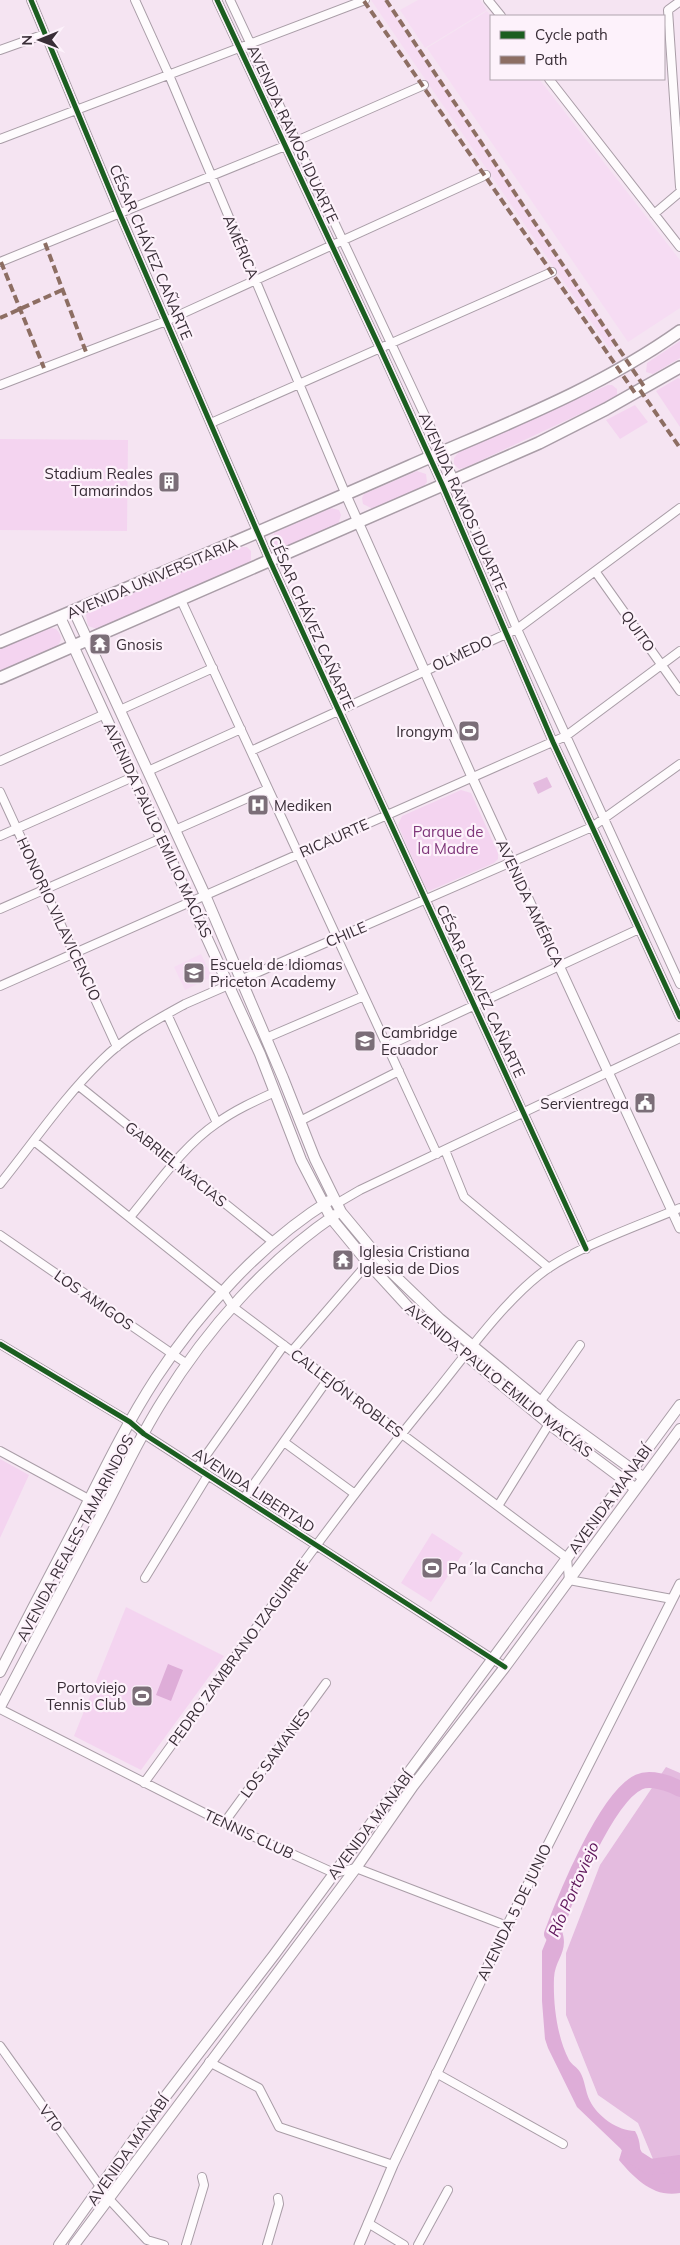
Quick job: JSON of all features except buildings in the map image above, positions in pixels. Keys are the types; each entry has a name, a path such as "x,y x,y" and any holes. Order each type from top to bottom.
{"main road":[{"name":"AVENIDA UNIVERSITARIA","path":"0,642 258,534 546,407 604,379 647,354 680,330"},
{"name":"AVENIDA UNIVERSITARIA","path":"0,678 89,644 181,600 574,426 680,367"},
{"name":"AVENIDA PAULO EMILIO MACÍAS","path":"74,611 205,895 336,1205 364,1242 409,1291 473,1347 541,1401 644,1478"},
{"name":"AVENIDA PAULO EMILIO MACÍAS","path":"60,617 229,985 292,1139 331,1218 368,1263 410,1309 549,1424 636,1489"},
{"name":"AVENIDA REALES TAMARINDOS","path":"0,1672 130,1422 173,1354 224,1293 274,1242 323,1204 336,1205 331,1218 278,1261 233,1307 187,1364 144,1434 0,1708"},
{"name":"AVENIDA MANABÍ","path":"59,2245 101,2189 152,2114 274,1955 680,1405"},
{"name":"AVENIDA MANABÍ","path":"74,2245 209,2062 356,1868 413,1786 505,1667 680,1429"},
{"path":"274,1955 284,1962"},
{"path":"152,2114 164,2124"}],"street":[{"name":"CÉSAR CHÁVEZ CAÑARTE","path":"31,0 119,212 258,534 586,1249"},
{"name":"AMÉRICA","path":"135,0 169,75 346,494"},
{"name":"AVENIDA RAMOS IDUARTE","path":"217,0 442,484 553,742 680,1017"},
{"name":"AVENIDA RAMOS IDUARTE","path":"230,0 442,452 517,629 680,984"},
{"path":"0,139 364,0"},
{"path":"488,0 500,15"},
{"path":"679,2 668,10 680,187"},
{"path":"0,50 45,34"},
{"path":"550,80 680,247"},
{"path":"1,259 285,146 424,85"},
{"path":"0,385 166,321 486,175"},
{"path":"654,214 680,192"},
{"path":"210,423 552,272"},
{"name":"AVENIDA AMÉRICA","path":"346,494 424,671 559,966 608,1072 676,1210 680,1228"},
{"name":"OLMEDO","path":"251,751 517,629 680,508"},
{"name":"QUITO","path":"595,571 680,691"},
{"path":"181,600 399,1071 464,1197 549,1268"},
{"name":"RICAURTE","path":"0,986 566,736 680,651"},
{"path":"120,710 212,668"},
{"path":"0,761 105,714"},
{"path":"148,771 241,729"},
{"name":"CHILE","path":"0,1184 79,1086 117,1047 167,1014 229,985 592,828 603,818 680,764"},
{"path":"0,836 133,777"},
{"path":"175,830 268,789"},
{"name":"HONORIO VILAVICENCIO","path":"0,792 117,1047"},
{"path":"0,909 162,838"},
{"path":"388,1046 639,929"},
{"path":"266,1038 364,996"},
{"path":"167,1014 217,1123"},
{"name":"AVENIDA REALES TAMARINDOS","path":"336,1205 360,1190 680,1038"},
{"path":"300,1121 399,1071"},
{"name":"GABRIEL MACIAS","path":"79,1086 274,1242"},
{"path":"130,1216 175,1163 217,1123 274,1092"},
{"name":"CALLEJÓN ROBLES","path":"34,1141 224,1293 233,1307 567,1558"},
{"name":"PEDRO ZAMBRANO IZAGUIRRE","path":"144,1783 355,1494 465,1356 528,1284 549,1268 586,1249 676,1210"},
{"name":"LOS AMIGOS","path":"0,1235 187,1364"},
{"path":"292,1351 368,1263"},
{"name":"AVENIDA LIBERTAD","path":"0,1344 130,1422 144,1434 505,1667"},
{"path":"197,1468 284,1345"},
{"path":"541,1401 580,1346"},
{"path":"244,1498 328,1379"},
{"path":"498,1506 549,1424"},
{"path":"284,1442 355,1494"},
{"path":"0,1450 105,1508"},
{"path":"145,1578 208,1475"},
{"path":"567,1558 569,1580 672,1599"},
{"name":"AVENIDA 5 DE JUNIO","path":"359,2245 393,2165 507,1926 680,1584"},
{"name":"LOS SAMANES","path":"224,1823 326,1683"},
{"name":"TENNIS CLUB","path":"0,1708 224,1823 334,1873"},
{"path":"334,1873 356,1868 507,1926"},
{"name":"VT0","path":"0,2046 101,2189 147,2242"},
{"path":"209,2062 260,2088 280,2126 393,2165"},
{"path":"436,2073 563,2144"},
{"path":"186,2245 204,2184 202,2177"},
{"path":"418,2245 448,2190"},
{"path":"267,2245 279,2204 278,2198"},
{"path":"368,2223 404,2245"},
{"path":"147,2242 164,2245"}],"shaded area":[{"path":"371,0 384,0 617,344 609,348"},
{"path":"418,0 480,0 487,10 425,48 400,10"},
{"path":"487,11 490,15 490,80 540,80 680,260 680,308 628,342 427,48"},
{"path":"547,777 552,787 538,794 533,783"},
{"name":"Escuela de Idiomas Priceton Academy","path":"201,954 212,977 185,990 174,967"},
{"path":"168,1664 183,1670 171,1701 156,1695"},
{"path":"666,1767 680,1773 680,2157 653,2159 638,2123 598,2095 566,2015 566,1953 600,1865"},
{"path":"570,1912 562,1931 564,1945 554,1978 554,1999 561,2041 570,2062 583,2078 593,2107 609,2122 635,2131 639,2139 643,2167 662,2173 680,2169 680,2193 662,2193 653,2190 638,2180 625,2167 619,2160 622,2150 577,2107 548,2048 545,2039 542,2001 542,1951 557,1914"}],"green space":[{"path":"680,341 680,358 653,374 646,372 647,363"},
{"path":"678,378 680,379 680,427 656,391"},
{"path":"608,385 612,385 617,389 617,396 614,398 467,467 459,469 454,464 454,458 459,452"},
{"path":"635,405 648,422 620,439 606,420"},
{"path":"0,439 128,440 127,531 0,530"},
{"path":"417,471 426,474 427,482 424,486 373,509 363,504 362,498 364,494"},
{"path":"331,508 339,510 341,515 338,525 283,548 277,548 273,540 274,533"},
{"path":"241,547 247,547 251,551 251,560 248,564 97,629 88,626 86,615 90,610"},
{"path":"48,627 56,629 60,634 61,640 56,647 0,671 0,647"},
{"name":"Parque de la Madre","path":"461,790 471,793 498,853 498,859 494,863 429,891 425,887 398,825 402,816"},
{"path":"0,1459 29,1475 0,1538"},
{"name":"Pa´la Cancha","path":"432,1533 463,1553 431,1602 401,1583"},
{"name":"Portoviejo Tennis Club","path":"126,1607 224,1656 141,1770 74,1736"}],"waterway":[{"name":"Río Portoviejo","path":"552,1934 588,1850 600,1827 626,1791 639,1782 649,1780 666,1783 680,1789"},
{"name":"Río Portoviejo","path":"628,2145 636,2158 650,2167 680,2163"}],"marked path":[{"path":"386,0 645,388"},
{"path":"364,1 635,393"},
{"path":"45,243 86,352"},
{"path":"1,262 44,368"},
{"path":"0,318 62,290"},
{"path":"640,390 680,448"}],"cycle path":[{"path":"31,0 119,212 270,561 586,1249"},
{"path":"217,0 442,484 553,742 680,1017"},
{"path":"0,1344 130,1422 144,1434 505,1667"}],"place":[{"name":"Stadium Reales Tamarindos","path":"169,482"},
{"name":"Gnosis","path":"100,644"},
{"name":"Irongym","path":"469,731"},
{"name":"Mediken","path":"258,805"},
{"name":"Escuela de Idiomas Priceton Academy","path":"194,973"},
{"name":"Cambridge Ecuador","path":"365,1041"},
{"name":"Servientrega","path":"645,1103"},
{"name":"Iglesia Cristiana Iglesia de Dios","path":"343,1260"},
{"name":"Pa´la Cancha","path":"432,1568"},
{"name":"Portoviejo Tennis Club","path":"142,1696"}]}
